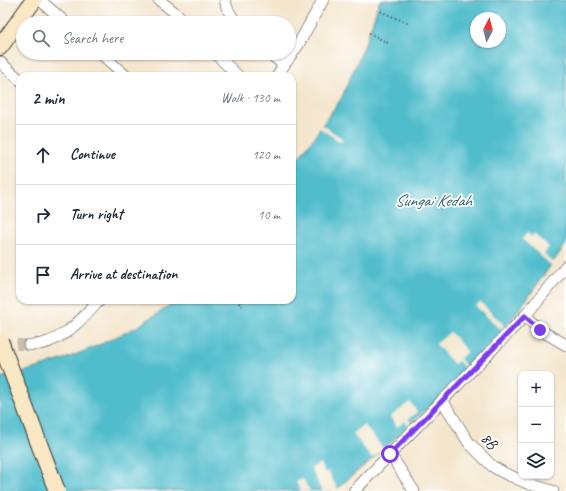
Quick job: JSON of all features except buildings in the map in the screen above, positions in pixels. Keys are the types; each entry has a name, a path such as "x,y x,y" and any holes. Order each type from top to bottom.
{"main road":[{"path":"22,16 34,0"},
{"path":"0,46 16,24"},
{"path":"0,341 57,491"}],"street":[{"path":"40,0 58,16"},
{"path":"159,0 179,16"},
{"path":"224,0 232,16"},
{"path":"296,47 323,0"},
{"path":"108,60 121,72"},
{"path":"222,60 234,72"},
{"path":"278,60 284,65"},
{"path":"280,72 287,60"},
{"path":"0,62 16,76"},
{"path":"354,491 525,316 566,266"},
{"path":"29,345 42,344 62,334 73,327 96,304"},
{"path":"525,316 540,330 566,345"},
{"name":"8B","path":"442,400 469,444 492,466 529,484 553,491"},
{"path":"390,454 414,491"}],"path":[{"path":"377,10 408,23"},
{"path":"369,33 388,43"}],"water":[{"name":"Sungai Kedah","path":"380,0 566,0 566,244 519,310 498,336 449,389 384,449 334,491 0,491 0,378 70,357 99,345 137,327 172,304 296,304 296,161 341,99 364,47"}],"pier":[{"path":"321,124 343,139 341,142 318,127"},
{"path":"527,233 532,237 534,234 549,247 544,254 554,263 552,266 522,239"},
{"path":"480,302 503,324 502,325 506,329 504,331 476,306"},
{"path":"450,332 467,351 460,359 469,370 468,371 458,361 454,364 436,344"},
{"path":"410,402 417,412 408,419 412,425 410,428 405,421 397,427 390,417"},
{"path":"364,425 384,449 372,458 353,434"},
{"path":"320,463 325,473 328,471 338,490 337,491 322,491 311,468"},
{"path":"303,479 310,491 301,491 296,482"}],"tunnel":[{"path":"0,345 29,345"}],"route":[{"path":"390,454 525,316 540,330"}]}
